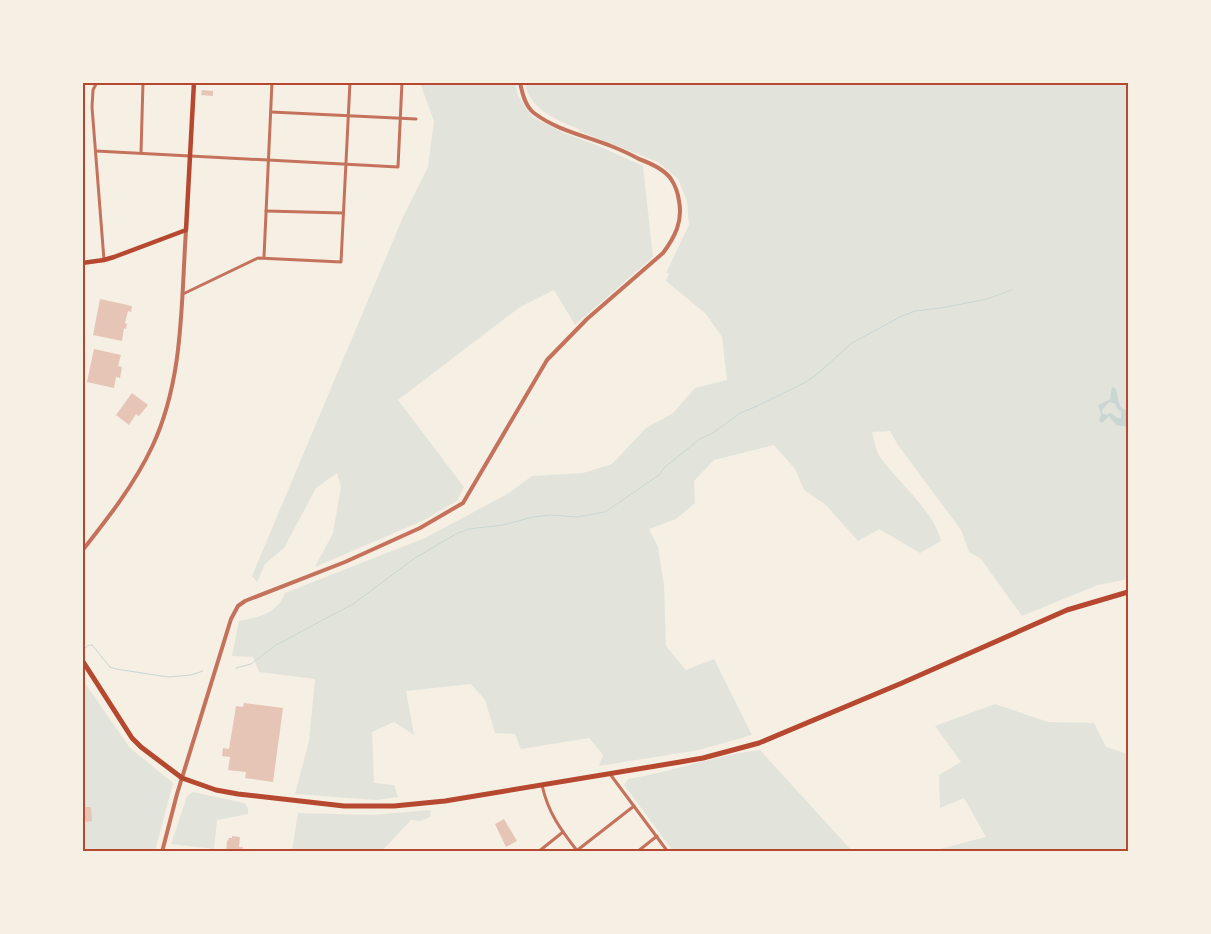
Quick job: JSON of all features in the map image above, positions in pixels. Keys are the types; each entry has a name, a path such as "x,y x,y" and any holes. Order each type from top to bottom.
{"main road":[{"path":"82,263 104,260 186,230 194,82"},
{"path":"82,660 132,738 152,757 182,778 216,790 238,794 310,804 367,807 445,801 704,758 759,743 902,683 1067,610 1128,592"}],"street":[{"path":"97,82 93,87 92,95 104,260"},
{"path":"141,153 143,82"},
{"path":"264,257 272,82"},
{"path":"182,294 258,258 341,262 350,82"},
{"path":"96,151 398,167 402,82"},
{"path":"162,852 182,778 231,619 238,606 245,601 345,562 420,528 463,503 547,360 587,319 663,253 673,240 678,228 680,209 676,187 671,179 649,163 611,146 571,132 535,114 524,99 520,82"},
{"path":"271,112 416,119"},
{"path":"266,211 343,213"},
{"path":"82,551 134,480 157,434 173,385 179,348 186,230"},
{"path":"610,774 668,852"},
{"path":"542,784 544,795 554,820 577,851 634,806"},
{"path":"538,852 563,832"},
{"path":"637,852 657,836"}],"shaded area":[{"path":"420,83 515,83 518,96 532,117 564,133 643,166 653,257 575,325 554,290 520,307 398,400 464,487 457,501 422,521 315,567 333,533 341,487 337,473 316,488 284,548 265,564 257,582 252,576 403,217 428,167 434,121"},
{"path":"525,83 1128,83 1128,579 1098,585 1022,616 981,559 969,552 961,530 898,445 890,431 872,432 876,448 888,467 915,497 931,519 941,541 920,553 879,529 858,541 826,505 804,490 795,469 774,445 714,460 694,481 695,503 676,519 649,529 658,547 664,585 666,646 686,670 714,659 752,735 699,750 599,766 603,755 589,738 521,749 515,734 495,733 485,700 471,684 406,691 414,735 394,722 372,732 374,783 394,785 398,797 376,800 295,794 309,741 315,679 259,672 253,657 232,656 239,621 260,616 272,610 282,600 285,593 425,538 509,493 532,476 583,473 612,464 646,428 673,413 695,388 727,380 722,337 706,314 666,281 669,274 666,273 689,225 687,202 678,179 658,162 579,131 579,129 561,122 545,112 532,100"},
{"path":"1112,387 1116,389 1122,408 1128,411 1128,427 1116,425 1109,416 1102,423 1099,421 1101,414 1098,405 1110,399","holes":["1109,402 1114,403 1121,412 1121,418 1117,418 1111,413 1106,415 1102,413 1102,410"]},
{"path":"82,679 130,748 173,783 155,851 83,851"},
{"path":"995,704 1048,722 1094,723 1106,747 1128,754 1128,851 932,851 986,837 964,798 940,808 939,775 961,762 935,726"},
{"path":"760,750 852,851 673,851 624,785 628,779 743,752"},
{"path":"193,792 244,803 248,808 248,814 217,820 214,849 171,844 187,796"},
{"path":"431,810 430,817 421,821 411,820 382,851 292,851 298,813 372,815"}],"building":[{"path":"202,90 213,91 213,96 201,95"},
{"path":"100,299 132,306 131,312 128,311 125,323 127,324 126,329 124,328 122,341 93,335"},
{"path":"94,349 121,355 118,366 122,367 120,378 116,377 114,388 87,382"},
{"path":"132,393 148,405 139,416 136,414 129,425 116,415"},
{"path":"244,703 283,708 273,782 245,778 246,772 228,770 230,757 222,756 223,748 229,749 236,706 243,707"},
{"path":"85,807 91,807 92,821 86,822 85,818 83,818 82,810 85,810"},
{"path":"504,819 517,841 506,847 495,824"},
{"path":"232,836 240,837 239,847 243,847 242,852 226,852 227,842"}],"waterway":[{"path":"236,668 251,664 276,645 353,604 415,558 456,534 468,529 503,525 533,517 550,515 577,517 605,512 659,475 665,467 700,439 713,433 740,413 804,383 816,375 852,343 900,317 915,311 987,299 1012,290"},
{"path":"84,649 92,645 110,667 116,669 168,677 191,675 203,671"}]}
